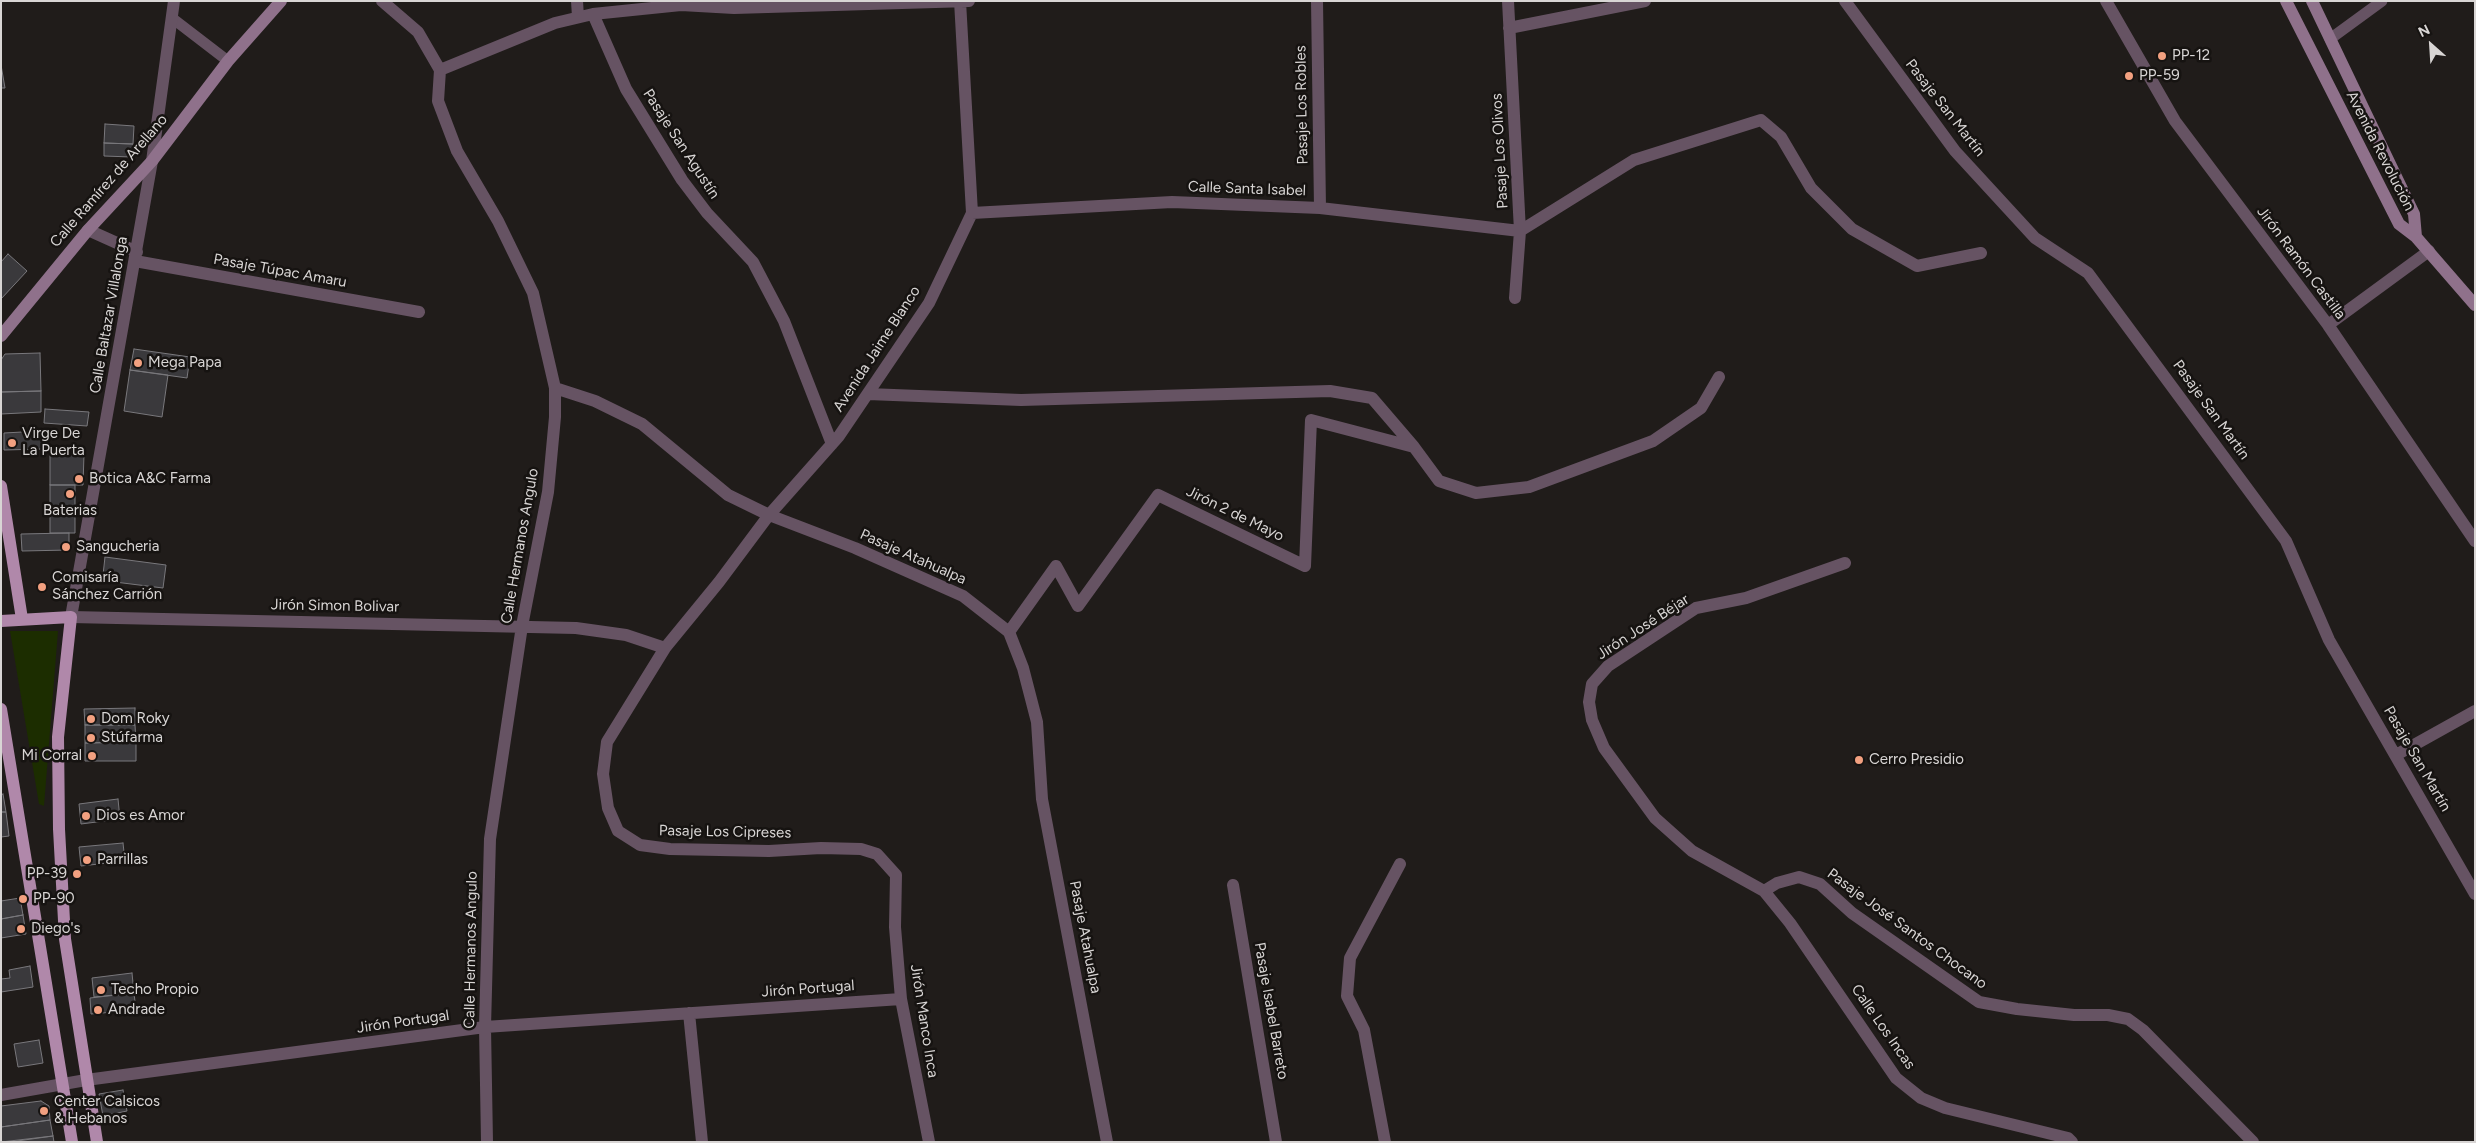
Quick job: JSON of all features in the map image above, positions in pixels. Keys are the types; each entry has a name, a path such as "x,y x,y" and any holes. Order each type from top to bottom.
{"main road":[{"name":"Calle Ramírez de Arellano","path":"1,336 88,230 152,161 228,61 281,1"},
{"name":"Avenida Revolución","path":"2286,1 2399,224 2416,237"},
{"name":"Avenida Revolución","path":"2312,1 2414,214 2416,237"},
{"path":"2416,237 2475,305"},
{"path":"1,486 22,619"},
{"path":"71,617 58,737 58,829 65,939 97,1142"},
{"name":"Jirón Simon Bolivar","path":"1,621 71,617"},
{"path":"1,710 72,1142"}],"street":[{"name":"Calle Baltazar Villalonga","path":"71,617 136,257 152,161 174,1"},
{"path":"382,1 418,32 440,70 555,24 593,14 681,5 734,8 969,1"},
{"path":"577,1 578,17"},
{"name":"Pasaje Los Robles","path":"1317,1 1320,208"},
{"name":"Pasaje Los Olivos","path":"1508,1 1520,230 1515,298"},
{"path":"1509,28 1645,1"},
{"name":"Pasaje San Martín","path":"1845,1 1955,151 2034,238 2088,273 2203,426 2286,541 2329,640 2475,894"},
{"name":"Jirón Ramón Castilla","path":"2106,1 2175,121 2328,325 2475,541"},
{"name":"Avenida Jaime Blanco","path":"770,515 832,444 929,303 972,213 960,2"},
{"name":"Pasaje San Agustín","path":"593,14 626,88 682,180 707,213 753,262 784,320 832,444"},
{"name":"Calle Hermanos Angulo","path":"440,70 438,101 458,151 498,221 534,294 555,388 555,417 548,492 522,626 490,839 485,1027 487,1142"},
{"path":"1520,230 1634,160 1761,120 1781,137 1811,188 1852,229 1917,266 1981,253"},
{"name":"Calle Santa Isabel","path":"972,213 1172,202 1320,208 1520,230"},
{"name":"Pasaje Túpac Amaru","path":"88,230 136,257 419,312"},
{"path":"2328,325 2429,251"},
{"path":"868,394 1021,400 1330,391 1372,398 1414,447 1439,481 1476,493 1529,486 1653,441 1701,408 1719,377"},
{"name":"Pasaje Atahualpa","path":"555,388 595,401 642,424 728,495 770,515 855,548 963,596 1009,632 1023,668 1037,722 1042,799 1107,1142"},
{"name":"Jirón 2 de Mayo","path":"1009,632 1056,566 1078,606 1158,495 1306,566 1311,420 1414,447"},
{"name":"Pasaje Los Cipreses","path":"770,515 719,582 664,648 607,742 603,774 608,808 618,831 640,846 670,850 769,851 821,848 861,849 877,854 896,875"},
{"name":"Jirón José Béjar","path":"1764,891 1692,851 1655,818 1604,748 1592,720 1589,702 1592,684 1608,666 1696,608 1746,598 1844,563"},
{"name":"Jirón Simon Bolivar","path":"71,617 576,628 626,635 664,648"},
{"path":"2396,755 2475,711"},
{"path":"1385,1142 1364,1030 1347,996 1350,958 1400,864"},
{"name":"Jirón Manco Inca","path":"896,875 895,927 901,999 929,1142"},
{"name":"Pasaje José Santos Chocano","path":"1764,891 1777,883 1799,877 1820,884 1852,913 1979,1002 2016,1009 2074,1015 2108,1015 2128,1019 2143,1030 2253,1142"},
{"name":"Pasaje Isabel Barreto","path":"1232,885 1276,1142"},
{"name":"Calle Los Incas","path":"1764,891 1790,923 1896,1078 1921,1098 1945,1108 1985,1120 2068,1138 2072,1142"},
{"name":"Jirón Portugal","path":"1,1095 86,1080 485,1027 901,999"},
{"path":"689,1013 702,1142"}],"lane":[{"path":"2330,39 2382,1"},
{"path":"172,18 228,61"}],"green space":[{"path":"10,631 58,631 44,806 39,804"}],"building":[{"path":"1,65 5,88 1,88"},
{"path":"105,124 134,126 133,144 104,143"},
{"path":"104,143 133,144 132,157 104,156"},
{"path":"8,254 27,271 1,299 1,262"},
{"path":"134,349 190,357 187,378 130,370"},
{"path":"40,353 41,391 1,392 1,360 5,354"},
{"path":"130,370 168,375 162,417 124,411"},
{"path":"41,391 41,412 1,414 1,392"},
{"path":"45,409 89,412 87,426 44,423"},
{"path":"41,431 42,449 4,450 4,433"},
{"path":"50,454 84,454 83,485 50,485"},
{"path":"50,485 75,485 75,533 50,533"},
{"path":"69,533 69,550 22,551 21,534"},
{"path":"105,557 166,565 163,588 107,581 103,575"},
{"path":"135,708 135,725 85,725 84,709"},
{"path":"85,725 135,725 136,742 85,743"},
{"path":"136,742 136,761 85,761 85,743"},
{"path":"3,794 6,812 1,812 1,795"},
{"path":"118,799 120,819 81,824 79,804"},
{"path":"1,812 6,812 9,836 1,837"},
{"path":"123,843 125,861 81,866 79,847"},
{"path":"20,898 23,915 1,919 1,901"},
{"path":"23,915 26,934 1,938 1,919"},
{"path":"30,966 33,987 1,992 1,979 10,978 9,970"},
{"path":"132,973 134,993 94,997 92,978"},
{"path":"134,993 136,1010 91,1014 90,998"},
{"path":"39,1040 43,1063 18,1067 14,1044"},
{"path":"123,1090 127,1111 103,1116 99,1094"},
{"path":"41,1101 49,1106 50,1120 1,1127 1,1106"},
{"path":"50,1120 53,1136 1,1142 1,1127"},
{"path":"53,1136 54,1142 10,1142"}],"place":[{"name":"PP-12","path":"2162,56"},
{"name":"PP-59","path":"2129,76"},
{"name":"Mega Papa","path":"138,363"},
{"name":"Virge De La Puerta","path":"12,443"},
{"name":"Botica A&C Farma","path":"79,479"},
{"name":"Baterias","path":"70,494"},
{"name":"Sangucheria","path":"66,547"},
{"name":"Comisaría Sánchez Carrión","path":"42,587"},
{"name":"Dom Roky","path":"91,719"},
{"name":"Stúfarma","path":"91,738"},
{"name":"Mi Corral","path":"92,756"},
{"name":"Cerro Presidio","path":"1859,760"},
{"name":"Dios es Amor","path":"86,816"},
{"name":"Parrillas","path":"87,860"},
{"name":"PP-39","path":"77,874"},
{"name":"PP-90","path":"23,899"},
{"name":"Diego's","path":"21,929"},
{"name":"Techo Propio","path":"101,990"},
{"name":"Andrade","path":"98,1010"},
{"name":"Center Calsicos & Hebanos","path":"44,1111"}]}
